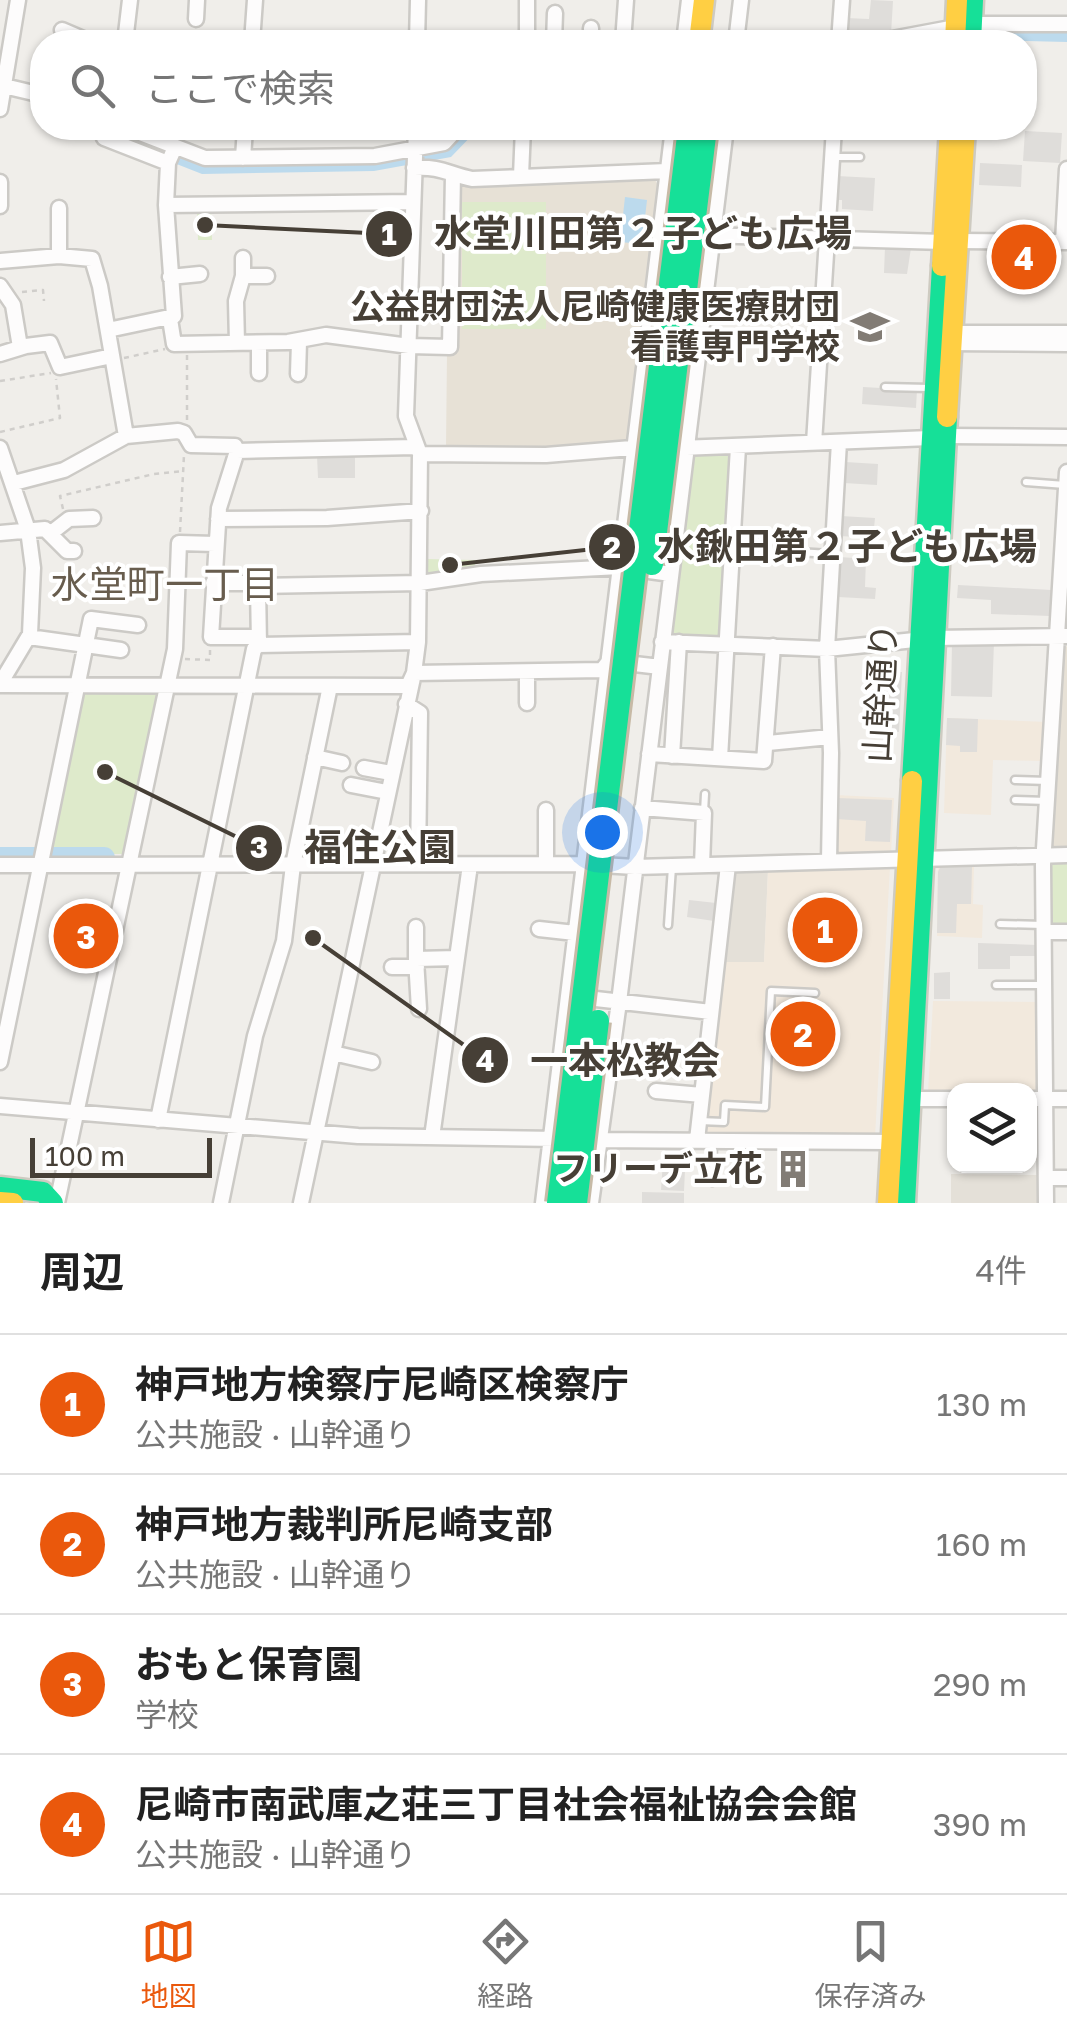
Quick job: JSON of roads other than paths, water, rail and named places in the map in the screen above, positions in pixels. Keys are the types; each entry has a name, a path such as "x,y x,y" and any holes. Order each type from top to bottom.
{"main road":[{"path":"700,30 704,0"},
{"path":"718,30 722,0"},
{"path":"957,0 965,27"},
{"path":"558,1203 687,140"},
{"path":"576,1203 705,140"},
{"name":"山幹通り","path":"905,1203 926,638 951,242 950,140"},
{"name":"山幹通り","path":"951,242 964,140"},
{"name":"山幹通り","path":"938,437 934,388 946,338"},
{"name":"山幹通り","path":"888,1203 916,858"},
{"path":"0,1188 44,1192 55,1203"},
{"path":"0,1202 13,1203"}],"street":[{"path":"0,107 6,38 18,0"},
{"path":"126,30 130,0"},
{"path":"196,19 197,0"},
{"path":"253,30 255,0"},
{"path":"417,30 418,0"},
{"path":"526,30 527,0"},
{"path":"624,30 626,0"},
{"path":"686,30 690,0"},
{"path":"737,30 741,0"},
{"path":"840,30 842,0"},
{"path":"554,30 555,14"},
{"path":"965,27 1067,24"},
{"path":"3,81 30,91"},
{"path":"113,140 205,158 415,158 472,179 667,171"},
{"path":"149,140 172,153"},
{"path":"243,158 244,140"},
{"path":"301,1203 418,642 421,511 417,451 406,416 416,140"},
{"path":"415,158 447,140"},
{"path":"521,176 522,140"},
{"path":"542,1203 671,140"},
{"path":"591,1203 620,1002 724,140"},
{"path":"814,443 834,140"},
{"path":"170,319 175,310 166,205 172,153"},
{"path":"660,230 711,236 1065,242 1067,169"},
{"path":"170,319 180,344 299,342 319,335 340,335 409,346 450,347 452,174"},
{"path":"0,182 0,206"},
{"path":"166,205 413,202"},
{"path":"59,208 59,256"},
{"path":"0,261 59,256 92,259 126,436"},
{"path":"237,343 236,300 243,276 242,258"},
{"path":"170,278 200,274"},
{"path":"243,276 267,276"},
{"path":"3,290 13,305 20,347"},
{"path":"108,330 170,319"},
{"path":"946,338 1067,333"},
{"path":"946,338 1067,344"},
{"path":"298,374 299,342"},
{"path":"0,354 50,343 57,370 112,358"},
{"path":"259,373 260,343"},
{"path":"14,483 64,470 126,436 178,431 188,439 235,446 218,518 211,637 418,642"},
{"path":"236,451 546,455 634,447 1067,436"},
{"path":"829,860 827,649 840,442"},
{"path":"720,758 738,447"},
{"path":"0,448 28,530 32,568 28,637 0,684 408,686 414,673"},
{"path":"1067,472 1062,636 1044,857 1044,985 1037,1099 1067,1099"},
{"path":"218,518 327,518 421,511"},
{"path":"54,531 70,519 93,518"},
{"path":"0,532 54,531 67,551 74,551"},
{"path":"55,1203 78,1112 173,659 179,543 215,544"},
{"path":"213,583 420,583 480,574 620,568 671,574"},
{"path":"158,1120 258,641 258,586"},
{"path":"0,1062 91,619 138,626"},
{"path":"662,642 827,649 926,638 1062,636"},
{"path":"28,637 120,650"},
{"path":"672,756 679,642"},
{"path":"649,754 764,761 773,646"},
{"path":"609,660 660,667"},
{"path":"414,673 602,670 609,660"},
{"path":"527,672 527,703"},
{"path":"221,1203 256,1036 284,942 293,861 330,686"},
{"path":"406,704 420,713 418,864"},
{"path":"768,743 830,737"},
{"path":"315,757 342,762"},
{"path":"364,768 391,774"},
{"path":"351,785 387,792"},
{"path":"642,808 704,812 702,865"},
{"path":"546,810 546,864"},
{"path":"0,865 43,860 130,860 635,867 1067,855"},
{"path":"432,1137 470,864"},
{"path":"702,1132 702,1096 728,865"},
{"path":"416,927 419,1009"},
{"path":"1044,928 1067,932"},
{"path":"539,929 576,934"},
{"path":"392,968 456,958"},
{"path":"568,995 711,1012"},
{"path":"332,1053 372,1062"},
{"path":"656,1091 702,1096"},
{"path":"911,1099 947,1099"},
{"path":"0,1106 316,1132 432,1137 602,1140 702,1132 892,1142"},
{"path":"1037,1153 1046,1178 1046,1203"},
{"path":"1046,1178 1067,1178"}],"lane":[{"path":"833,156 860,157"},
{"path":"885,386 934,388"},
{"path":"1026,482 1066,485"},
{"path":"797,552 833,554"},
{"path":"1015,780 1048,781"},
{"path":"704,812 705,794"},
{"path":"1014,800 1047,801"},
{"path":"668,925 672,866"},
{"path":"1000,924 1044,928"},
{"path":"996,984 1044,985"},
{"path":"712,1182 702,1132 724,1122 726,1106 766,1107 771,992 815,994"}],"water":[{"path":"990,29 1067,30 1067,42 1037,41 1037,30"},
{"path":"116,140 142,140 203,164 445,148 453,140 467,140 451,157 374,171 202,174"},
{"path":"625,197 647,200 642,244 620,242"}],"waterway":[{"path":"0,858 104,858"}],"place":[{"name":"水堂川田第２子ども広場","path":"205,225"},
{"name":"尼崎市南武庫之荘三丁目社会福祉協会会館","path":"1024,257"},
{"name":"公益財団法人尼崎健康医療財団 看護専門学校","path":"870,327"},
{"name":"水鍬田第２子ども広場","path":"450,565"},
{"name":"福住公園","path":"105,772"},
{"name":"神戸地方検察庁尼崎区検察庁","path":"825,930"},
{"name":"おもと保育園","path":"86,936"},
{"name":"一本松教会","path":"313,938"},
{"name":"神戸地方裁判所尼崎支部","path":"803,1034"},
{"name":"フリーデ立花","path":"793,1169"}],"district":[{"name":"水堂町一丁目","path":"165,585"}]}
